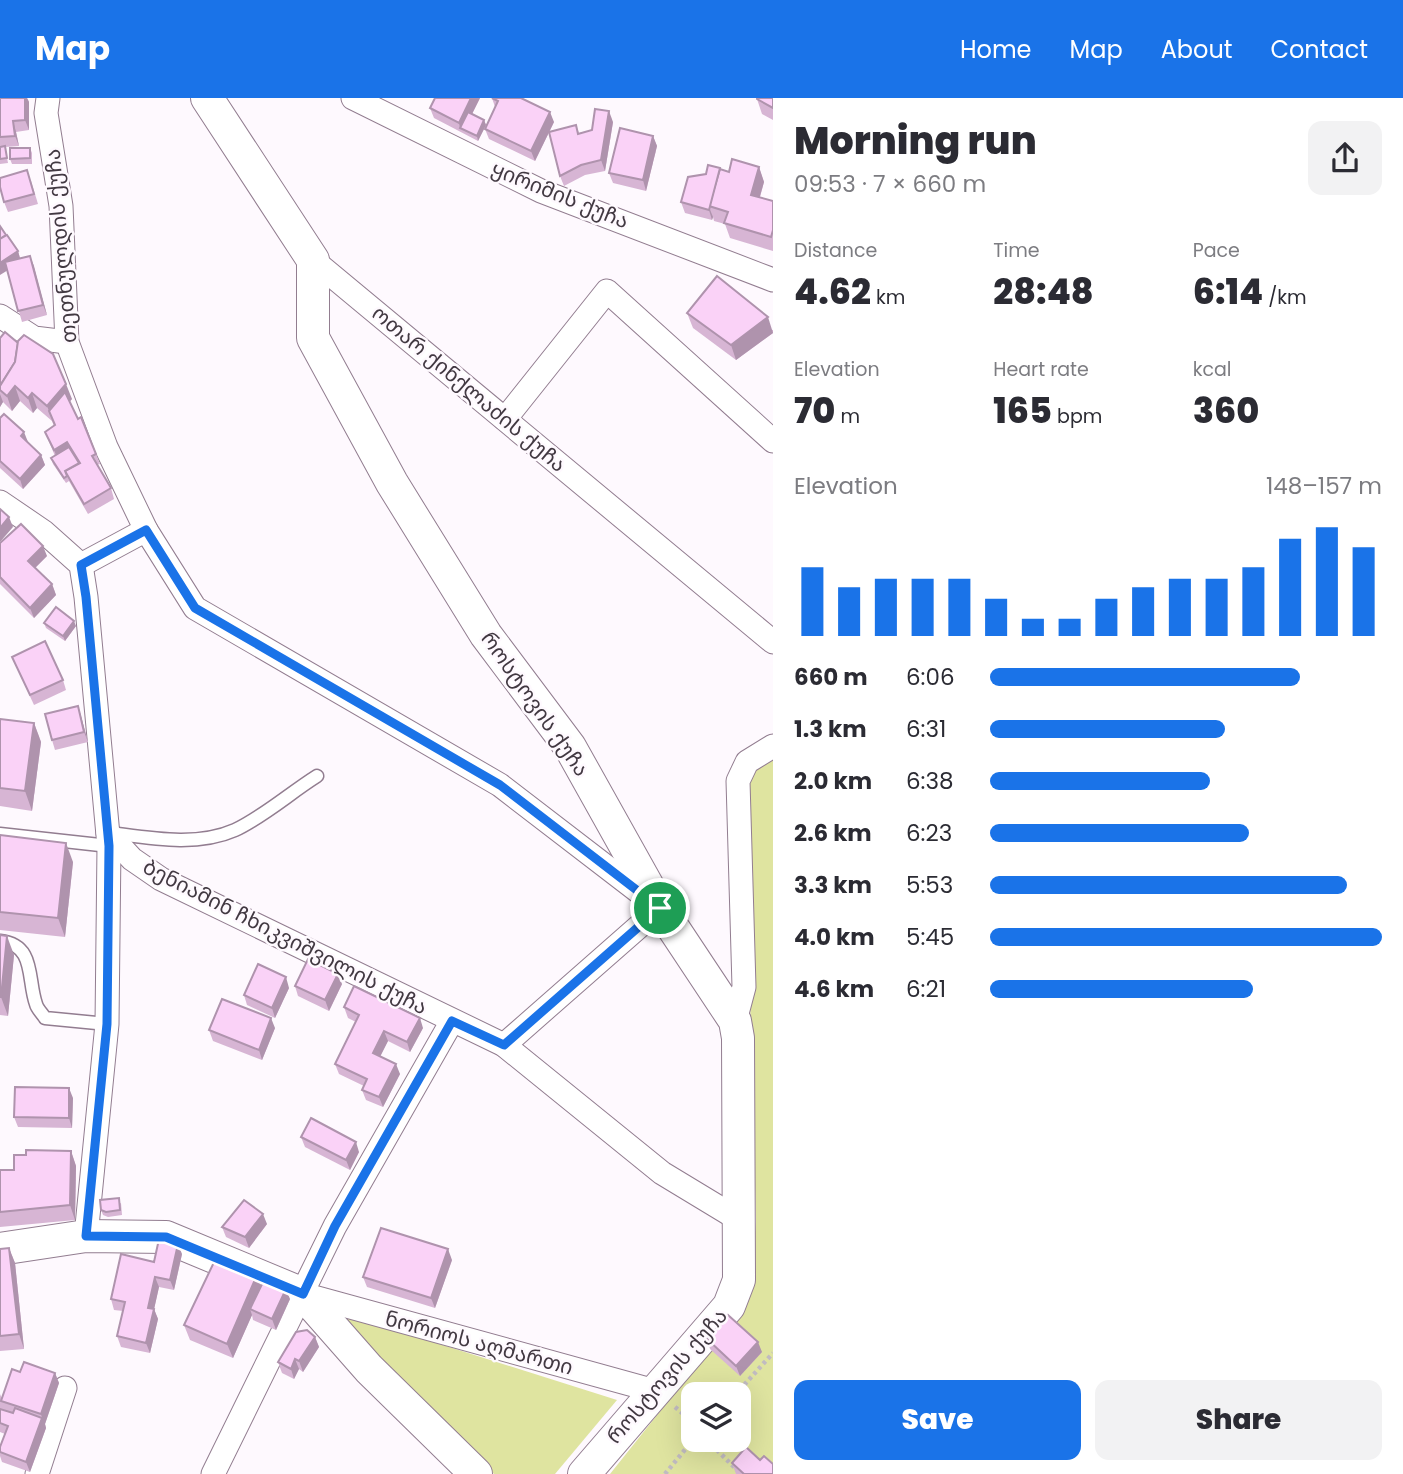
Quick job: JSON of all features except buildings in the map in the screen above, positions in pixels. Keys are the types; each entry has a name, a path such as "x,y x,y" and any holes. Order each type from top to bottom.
{"street":[{"name":"თეთნულდის ქუჩა","path":"48,98 46,113 61,206 67,342 106,447 146,530 195,608 500,785 660,908"},
{"name":"ოთარ ქინქლაძის ქუჩა","path":"207,98 313,260 773,642"},
{"name":"ყირიმის ქუჩა","path":"353,98 541,191 773,280"},
{"name":"როსტოვის ქუჩა","path":"313,260 313,338 393,483 486,635 570,747 660,908 735,1021 738,1038 739,1280 729,1306 583,1474"},
{"path":"505,419 607,291 773,441"},
{"path":"0,316 34,338 67,342"},
{"path":"0,502 44,532 81,565 109,839 107,1024 86,1236"},
{"path":"81,565 146,530"},
{"path":"735,1021 744,987 738,781 747,762 773,746"},
{"name":"ბენიამინ ჩხიკვიშვილის ქუჩა","path":"109,839 161,879 504,1045 662,1173 738,1219"},
{"path":"504,1045 660,908"},
{"path":"213,1474 335,1226 452,1021"},
{"name":"ნორიოს აღმართი","path":"0,1249 86,1236 166,1237 303,1294 655,1391"},
{"name":"ნორიოს აღმართი","path":"303,1294 369,1369 476,1474"},
{"path":"37,1474 65,1388"}],"lane":[{"path":"0,834 109,839 202,838 234,830 317,776"},
{"path":"0,941 10,942 27,958 36,1004 46,1018 107,1024"}],"path":[{"path":"747,1382 773,1353"},
{"path":"665,1474 684,1452"},
{"path":"719,1452 739,1472"}],"green space":[{"path":"773,759 773,1474 610,1474 681,1385 681,1452 751,1452 751,1382 683,1382 749,1300 756,1222 744,777"},
{"path":"332,1310 617,1400 555,1474 494,1474"}],"route":[{"path":"146,530 195,608 500,785 660,908 504,1045 452,1021 335,1226 303,1294 166,1237 86,1236 107,1024 109,846 81,565 146,530"}]}
